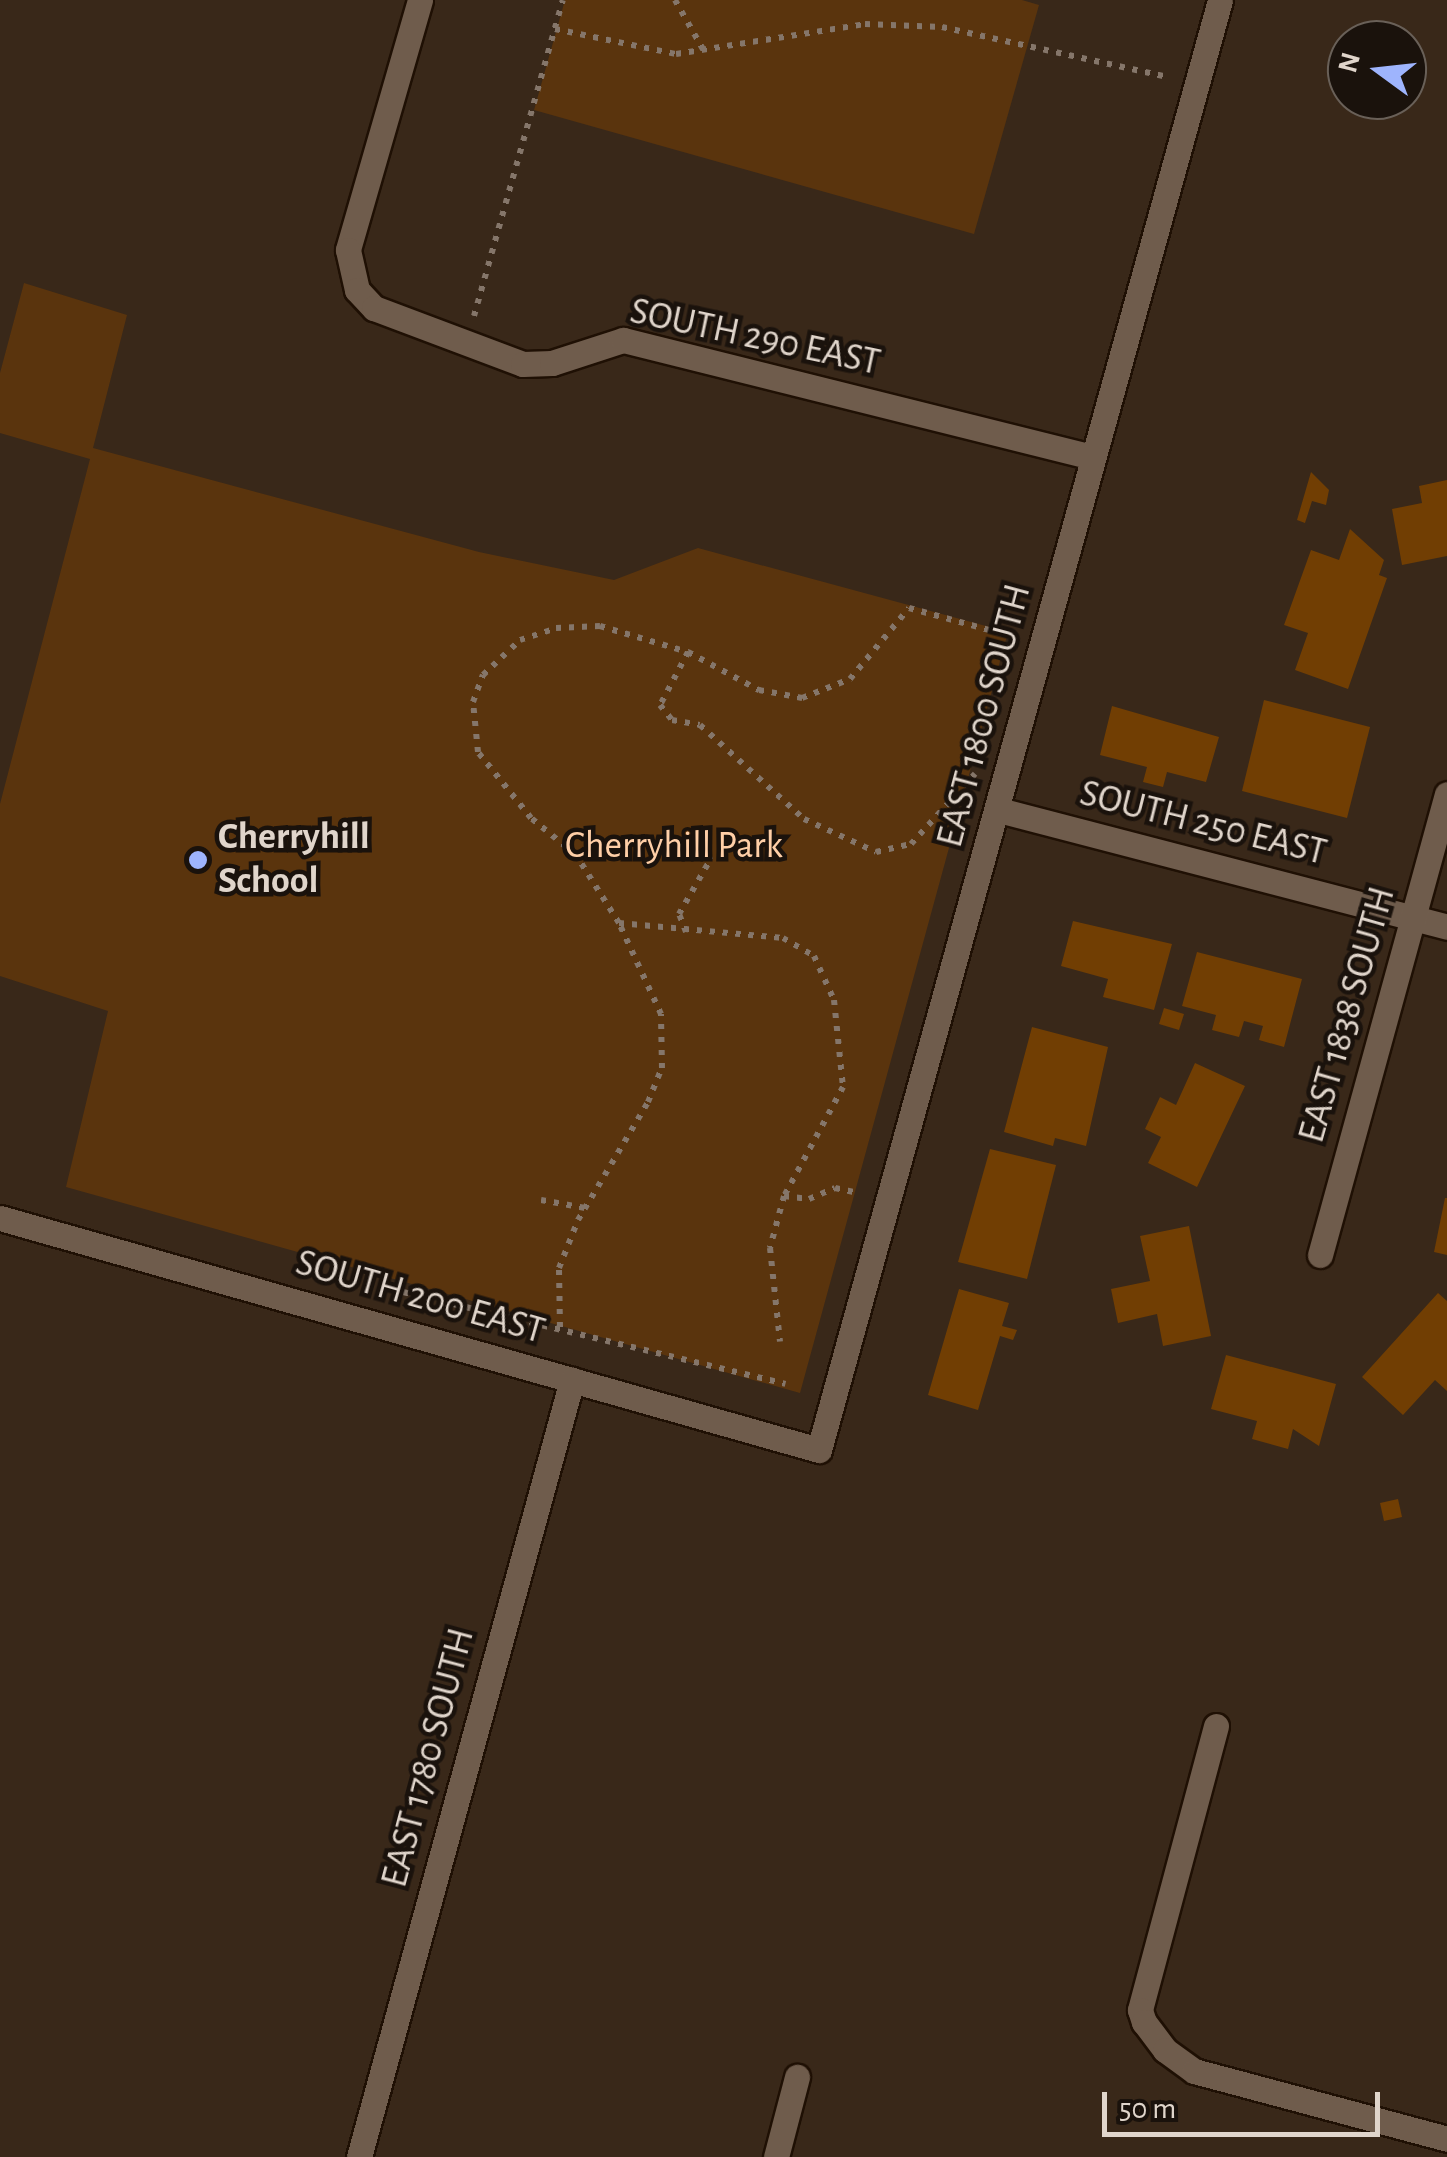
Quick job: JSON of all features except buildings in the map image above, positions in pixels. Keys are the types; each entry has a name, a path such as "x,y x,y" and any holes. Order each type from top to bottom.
{"street":[{"name":"SOUTH 290 EAST","path":"420,0 348,250 357,290 388,316 523,364 552,362 622,340 1094,456"},
{"name":"EAST 1800 SOUTH","path":"819,1450 1220,0"},
{"name":"EAST 1838 SOUTH","path":"1320,1255 1447,794"},
{"name":"SOUTH 250 EAST","path":"998,810 1447,927"},
{"name":"SOUTH 200 EAST","path":"0,1218 819,1450"},
{"name":"EAST 1780 SOUTH","path":"359,2157 572,1380"},
{"path":"1216,1726 1140,2010 1150,2031 1165,2050 1211,2078 1447,2138"},
{"path":"776,2157 797,2076"}],"path":[{"path":"472,323 563,0"},
{"path":"675,0 704,51"},
{"path":"555,30 676,54 865,24 942,27 1167,77"},
{"path":"560,1327 560,1268 586,1208 648,1102 662,1068 661,1014 619,923 576,856 491,774 478,752 473,702 484,675 520,640 556,628 600,626 688,652 759,690 802,698 850,679 909,608 1014,637"},
{"path":"688,652 660,704 672,720 700,726 804,819 876,852 911,844 976,774"},
{"path":"686,932 679,914 710,860 706,847"},
{"path":"619,923 782,938 814,956 834,1000 843,1087 784,1196 770,1248 780,1340"},
{"path":"784,1196 809,1199 835,1188 859,1194"},
{"path":"541,1200 586,1208"},
{"path":"378,1286 785,1384"}],"green space":[{"path":"565,0 1022,0 1039,5 974,234 534,110"},
{"name":"Cherryhill Park","path":"24,283 127,315 93,448 479,552 614,580 698,548 1008,632 800,1393 66,1187 108,1011 0,976 0,804 90,459 0,433 0,373"}],"place":[{"name":"Cherryhill School","path":"198,860"}]}
